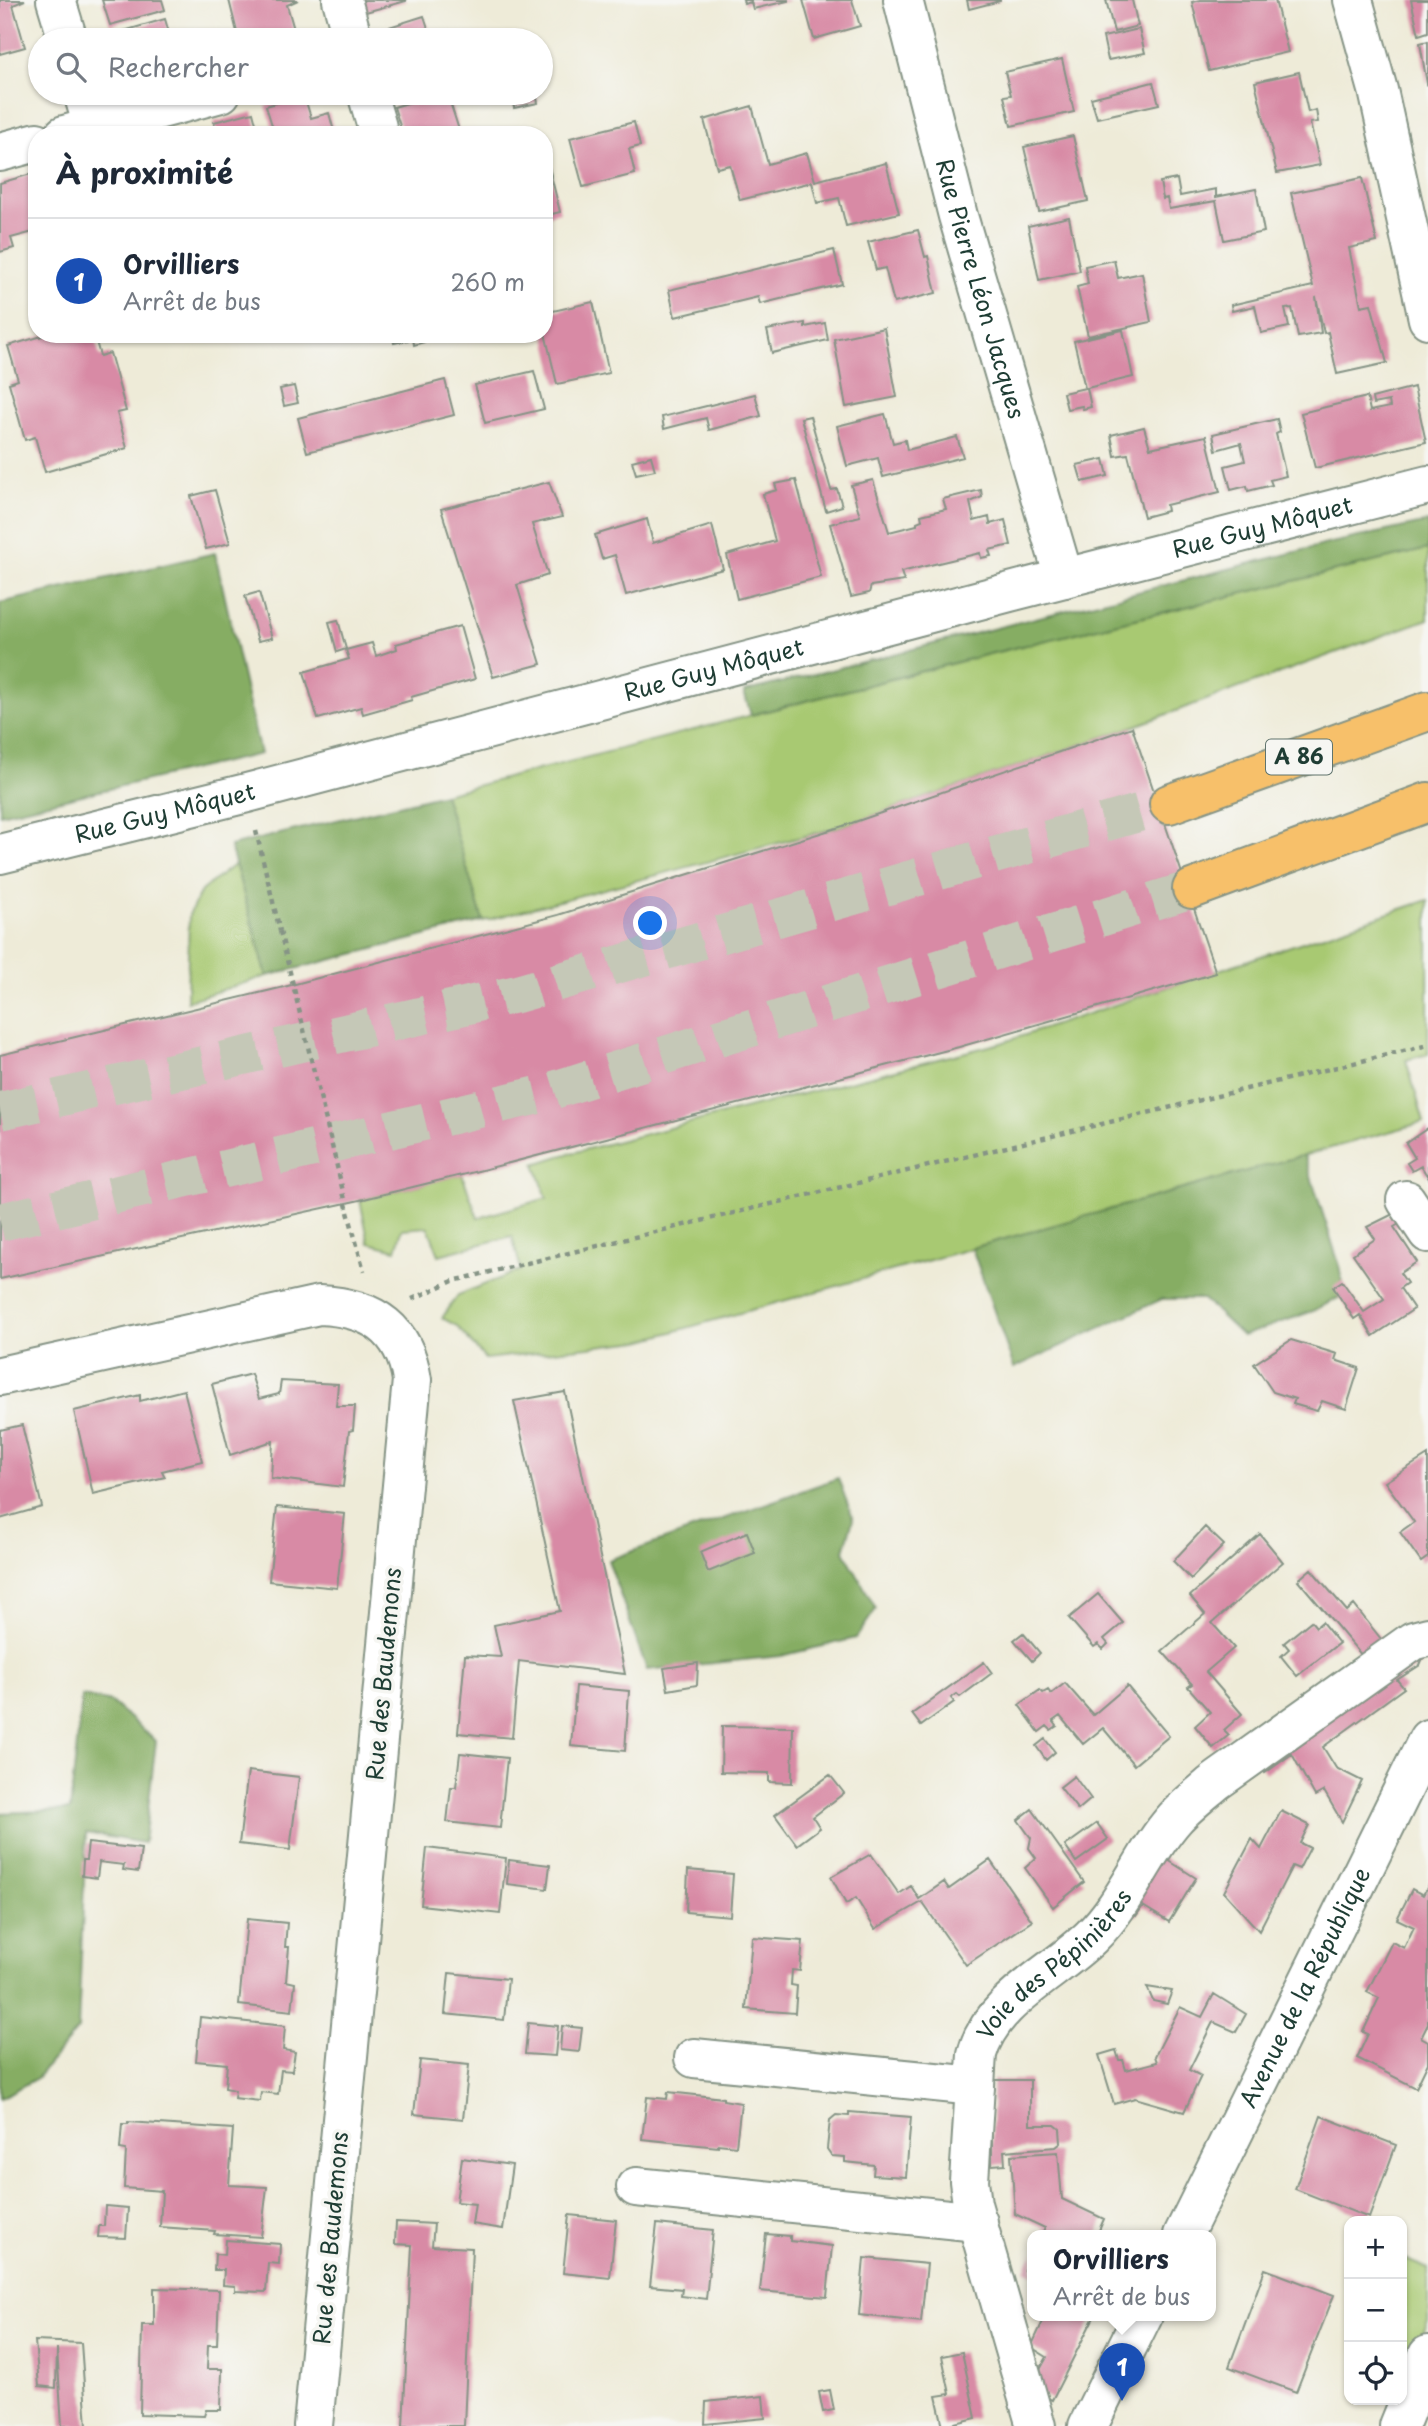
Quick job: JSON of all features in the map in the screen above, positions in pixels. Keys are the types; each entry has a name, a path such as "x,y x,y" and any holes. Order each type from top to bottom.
{"highway":[{"name":"A 86","path":"1169,804 1428,711"},
{"path":"1192,889 1428,802"}],"street":[{"path":"56,0 64,28"},
{"path":"342,0 350,28"},
{"name":"Rue Pierre Léon Jacques","path":"904,0 958,216 1064,578"},
{"path":"1353,0 1378,90 1428,318"},
{"path":"80,118 153,105"},
{"path":"0,152 28,144"},
{"name":"Rue Guy Môquet","path":"0,854 247,793 1428,485"},
{"path":"1406,1200 1428,1233"},
{"name":"Rue des Baudemons","path":"0,1376 319,1304 345,1306 373,1316 400,1344 409,1362 412,1380 313,2426"},
{"name":"Voie des Pépinières","path":"1036,2426 972,2204 969,2181 977,2054 982,2036 990,2022 1002,2010 1108,1920 1174,1819 1215,1782 1413,1641 1428,1637"},
{"name":"Avenue de la République","path":"1185,2230 1428,1739"},
{"path":"694,2058 975,2086"},
{"path":"636,2187 978,2222"},
{"path":"1088,2426 1140,2321"},
{"path":"1399,2426 1428,2356"}],"path":[{"path":"247,793 290,980 364,1270"},
{"path":"373,1316 453,1281 1428,1045"}],"green space":[{"path":"1428,522 1428,549 989,654 751,715 744,692 1331,543"},
{"path":"1428,549 1428,619 1132,727 843,826 483,921 444,794 989,654"},
{"path":"215,553 260,754 0,814 0,603"},
{"path":"444,794 483,921 267,976 230,846"},
{"path":"235,864 267,976 187,1001 189,915 201,891"},
{"path":"1428,900 1428,1054 1406,1060 1424,1122 640,1341 485,1359 457,1326 442,1318 458,1295 521,1270 512,1236 439,1255 428,1227 402,1229 396,1250 369,1243 360,1200 462,1174 478,1218 547,1198 535,1164 1001,1043"},
{"path":"1304,1155 1339,1264 1344,1295 1313,1311 1242,1336 1203,1299 1162,1299 1014,1368 972,1248"},
{"path":"838,1478 853,1519 844,1551 876,1609 856,1638 781,1656 647,1670 608,1560"},
{"path":"82,1696 111,1702 156,1741 144,1843 86,1833 78,2029 37,2078 0,2098 0,1813 70,1810"},
{"path":"1407,2260 1428,2269 1428,2322 1407,2374"}],"building":[{"path":"0,0 25,0 13,5 25,47 0,54"},
{"path":"102,0 162,0 165,10 110,25"},
{"path":"229,0 298,0 287,5 294,28 236,28"},
{"path":"359,0 406,0 406,1 362,13"},
{"path":"743,0 788,1 753,9 751,2 744,4"},
{"path":"803,0 852,0 860,26 814,39"},
{"path":"967,0 1000,0 1000,1 969,9"},
{"path":"1106,0 1132,0 1138,26 1114,32"},
{"path":"1275,0 1288,52 1209,71 1192,2"},
{"path":"1411,0 1428,0 1428,32 1419,35"},
{"path":"424,16 428,28 386,28"},
{"path":"165,19 168,28 134,28"},
{"path":"1139,29 1145,53 1108,60 1103,37"},
{"path":"1428,41 1428,83 1427,84 1420,43"},
{"path":"1062,59 1074,112 1011,126 1004,96 1011,95 1005,72"},
{"path":"1299,72 1308,112 1316,110 1318,122 1310,123 1320,165 1277,173 1255,82"},
{"path":"1153,82 1159,104 1097,118 1091,98"},
{"path":"307,105 311,118 329,113 333,126 272,126 266,106"},
{"path":"451,105 458,126 400,126 394,107"},
{"path":"752,106 768,164 807,153 815,181 886,163 899,213 846,226 839,198 817,203 812,182 740,200 730,165 717,168 704,120"},
{"path":"253,112 257,126 215,126 214,122"},
{"path":"634,122 640,146 629,149 635,174 583,187 570,138"},
{"path":"1073,136 1088,201 1039,212 1024,147"},
{"path":"28,175 28,233 11,238 14,248 0,252 0,183"},
{"path":"1362,178 1377,242 1349,248 1361,306 1371,304 1387,363 1337,374 1328,332 1324,333 1316,297 1321,333 1298,337 1292,308 1285,309 1289,327 1261,333 1255,306 1232,311 1231,305 1313,286 1291,193"},
{"path":"1177,179 1180,196 1216,189 1216,197 1256,189 1264,232 1224,240 1216,201 1169,209 1167,198 1163,199 1160,182"},
{"path":"553,183 560,212 553,214"},
{"path":"1069,217 1080,271 1039,280 1028,226"},
{"path":"918,230 925,257 928,256 936,293 894,303 885,268 876,270 868,242"},
{"path":"834,250 842,284 760,304 758,297 675,317 669,290"},
{"path":"1114,260 1118,278 1142,273 1151,322 1088,336 1077,287 1088,284 1085,266"},
{"path":"593,302 609,373 557,384 547,343 553,343 553,311"},
{"path":"805,323 805,327 825,323 828,340 772,353 767,330"},
{"path":"884,328 897,397 846,407 834,339"},
{"path":"1123,330 1133,377 1087,388 1091,407 1067,409 1063,393 1085,388 1074,341"},
{"path":"28,340 28,343 96,343 100,356 110,353 126,411 117,413 127,448 45,472 35,437 25,440 9,383 18,380 8,346"},
{"path":"534,371 544,409 485,423 475,385"},
{"path":"445,380 454,415 307,452 298,418"},
{"path":"294,386 298,403 284,406 280,389"},
{"path":"1414,387 1426,442 1315,468 1301,413 1367,397 1370,411 1390,407 1389,401 1373,404 1372,398"},
{"path":"755,394 761,416 709,430 706,418 664,429 662,417"},
{"path":"885,414 893,443 905,440 907,450 957,437 963,457 883,477 878,458 847,466 837,426"},
{"path":"810,416 831,490 837,489 842,506 826,511 801,418"},
{"path":"1277,419 1280,432 1276,434 1286,476 1270,480 1272,485 1248,491 1247,486 1231,490 1225,466 1245,461 1241,443 1216,450 1213,434"},
{"path":"1144,427 1150,448 1206,436 1220,492 1166,505 1167,511 1144,517 1128,454 1115,456 1111,435"},
{"path":"651,456 655,470 636,474 632,461"},
{"path":"1104,459 1108,476 1082,482 1077,465"},
{"path":"796,480 821,577 737,599 727,555 775,541 763,494 777,490 775,484"},
{"path":"873,480 889,532 917,525 917,522 922,520 921,515 946,509 943,499 981,490 982,497 970,502 974,521 989,517 990,524 1005,520 1011,545 989,550 991,556 981,558 980,553 901,572 904,581 871,586 869,593 851,597 830,524 860,516 851,485"},
{"path":"549,482 562,517 532,524 548,575 517,585 541,664 493,677 441,509"},
{"path":"215,490 230,543 206,549 191,496"},
{"path":"647,519 653,543 712,525 723,569 626,595 615,555 602,559 595,535"},
{"path":"259,592 272,638 258,641 245,596"},
{"path":"338,620 346,649 337,652 329,622"},
{"path":"460,626 475,679 363,714 361,707 318,719 304,672 349,659 346,650 372,643 376,656 397,649 396,644"},
{"path":"1132,727 1216,973 959,1047 482,1170 360,1200 0,1279 0,1055 280,988 558,915 843,826"},
{"path":"1428,1128 1428,1177 1421,1166 1412,1171 1407,1163 1415,1158 1406,1143"},
{"path":"1393,1214 1401,1223 1394,1227 1417,1262 1400,1273 1407,1283 1400,1288 1414,1309 1373,1336 1360,1315 1354,1319 1333,1287 1342,1281 1364,1312 1384,1299 1353,1254 1375,1239 1367,1227"},
{"path":"1291,1340 1337,1354 1335,1360 1359,1368 1346,1409 1322,1401 1317,1411 1293,1404 1295,1399 1273,1392 1254,1364"},
{"path":"251,1374 259,1399 279,1394 281,1381 338,1384 336,1406 355,1406 353,1430 349,1431 343,1487 271,1478 273,1441 230,1455 212,1384"},
{"path":"184,1390 202,1461 162,1471 165,1477 93,1494 74,1411 140,1395 140,1401"},
{"path":"565,1392 625,1674 519,1661 512,1738 458,1733 465,1655 501,1657 494,1625 560,1611 514,1401"},
{"path":"22,1425 42,1507 0,1519 0,1430"},
{"path":"1428,1455 1428,1557 1421,1562 1400,1532 1414,1522 1385,1482"},
{"path":"277,1507 345,1514 337,1588 269,1581"},
{"path":"1205,1527 1224,1545 1191,1579 1173,1561"},
{"path":"747,1532 755,1553 708,1572 700,1552"},
{"path":"1260,1534 1283,1562 1212,1623 1234,1648 1206,1672 1242,1714 1224,1730 1229,1735 1213,1748 1195,1726 1210,1712 1188,1687 1192,1684 1162,1651 1205,1614 1190,1596"},
{"path":"1311,1569 1347,1611 1354,1605 1389,1649 1368,1663 1298,1580"},
{"path":"1098,1594 1123,1623 1104,1639 1108,1644 1103,1649 1098,1644 1094,1647 1069,1618"},
{"path":"1311,1621 1316,1627 1322,1622 1339,1643 1297,1676 1281,1656 1289,1649 1284,1643"},
{"path":"1023,1633 1040,1653 1032,1661 1014,1640"},
{"path":"1425,1653 1420,1665 1397,1680 1404,1688 1323,1747 1336,1768 1362,1781 1342,1822 1324,1791 1315,1796 1292,1754 1265,1773 1259,1763"},
{"path":"984,1662 992,1673 960,1697 957,1694 951,1698 954,1702 921,1726 912,1714"},
{"path":"698,1663 697,1685 668,1690 664,1668"},
{"path":"1065,1683 1093,1715 1127,1686 1169,1736 1134,1765 1103,1728 1083,1744 1060,1716 1053,1721 1057,1726 1051,1730 1047,1726 1039,1732 1019,1705 1040,1690 1043,1693 1048,1690 1051,1694"},
{"path":"576,1686 629,1691 625,1751 571,1746"},
{"path":"722,1726 793,1727 792,1783 769,1782 769,1773 721,1772"},
{"path":"1045,1739 1055,1752 1046,1760 1036,1746"},
{"path":"460,1753 507,1758 500,1828 447,1822 451,1787 456,1787"},
{"path":"248,1771 299,1777 290,1850 239,1844"},
{"path":"830,1775 844,1793 813,1817 820,1828 797,1845 775,1815"},
{"path":"1074,1776 1091,1799 1078,1810 1060,1787"},
{"path":"1032,1809 1084,1882 1053,1907 1025,1868 1036,1858 1029,1848 1031,1838 1018,1820"},
{"path":"1281,1811 1309,1825 1300,1843 1310,1848 1299,1869 1292,1866 1259,1931 1224,1892 1252,1839 1261,1849"},
{"path":"1097,1823 1108,1839 1076,1862 1065,1846"},
{"path":"88,1843 141,1849 138,1872 123,1870 124,1865 99,1862 97,1878 82,1876"},
{"path":"427,1848 506,1858 500,1914 421,1905"},
{"path":"871,1854 899,1894 911,1886 919,1899 944,1882 949,1889 990,1860 1032,1921 966,1965 922,1902 875,1929 856,1898 846,1904 831,1877"},
{"path":"1160,1855 1196,1878 1169,1922 1143,1906 1136,1916 1126,1909"},
{"path":"509,1860 550,1865 547,1889 507,1884"},
{"path":"688,1870 733,1874 730,1916 686,1912"},
{"path":"1428,1886 1428,2024 1421,2038 1428,2042 1428,2063 1416,2088 1357,2058 1368,2034 1363,2032 1379,1998 1367,1992 1392,1942 1404,1948 1414,1927 1397,1919 1412,1889 1423,1895"},
{"path":"247,1919 287,1923 285,1947 289,1947 286,1981 295,1983 292,2011 239,2005"},
{"path":"752,1937 803,1941 800,1971 792,1970 791,1985 797,1986 795,2013 746,2009"},
{"path":"449,1973 508,1979 504,2020 445,2014"},
{"path":"1147,1987 1172,1991 1167,2004 1153,2001"},
{"path":"1214,1994 1246,2014 1236,2032 1213,2022 1189,2070 1201,2076 1184,2112 1135,2098 1114,2104 1099,2055 1116,2050 1126,2070 1157,2062 1155,2056 1180,2007 1202,2017"},
{"path":"200,2017 285,2026 283,2050 295,2052 292,2071 281,2070 278,2094 261,2092 260,2101 234,2098 235,2090 225,2088 227,2064 196,2061"},
{"path":"528,2023 558,2026 555,2056 525,2054"},
{"path":"562,2026 582,2028 579,2052 560,2050"},
{"path":"420,2060 469,2065 463,2119 414,2114"},
{"path":"992,2080 1030,2080 1030,2125 1055,2125 1060,2129 1061,2143 1056,2147 1004,2151 1005,2164 992,2165"},
{"path":"668,2092 723,2098 741,2103 736,2146 718,2144 718,2147 642,2139 647,2097 667,2099"},
{"path":"849,2112 911,2117 906,2177 873,2175 874,2165 845,2162 845,2157 832,2156 827,2149 830,2120 836,2115 849,2116"},
{"path":"1321,2116 1396,2145 1370,2216 1295,2189"},
{"path":"128,2122 233,2129 229,2185 267,2187 261,2237 160,2227 162,2191 124,2188 126,2150 120,2149 122,2124"},
{"path":"1058,2152 1062,2199 1104,2219 1099,2230 1044,2230 1045,2228 1015,2214 1011,2155"},
{"path":"462,2158 512,2165 503,2229 472,2224 475,2204 456,2202"},
{"path":"105,2206 128,2208 126,2238 98,2237 99,2226 104,2226"},
{"path":"569,2215 616,2220 610,2278 563,2273"},
{"path":"396,2222 434,2224 432,2246 472,2248 464,2426 403,2426 412,2245 395,2244"},
{"path":"657,2224 713,2230 706,2299 681,2296 682,2289 650,2286"},
{"path":"766,2234 790,2236 790,2241 832,2246 827,2297 760,2291"},
{"path":"226,2240 280,2244 279,2264 268,2263 266,2292 235,2291 235,2286 223,2285 224,2270 214,2270 215,2254 225,2255"},
{"path":"864,2258 927,2264 921,2322 859,2315"},
{"path":"1265,2269 1334,2295 1296,2392 1229,2367"},
{"path":"154,2288 219,2290 217,2345 208,2345 207,2369 222,2369 221,2410 206,2410 204,2416 140,2414 142,2325 154,2325"},
{"path":"1043,2321 1092,2321 1052,2400 1034,2390 1036,2377 1047,2357 1031,2347"},
{"path":"35,2341 81,2343 87,2426 62,2426 57,2348 56,2388 39,2386"},
{"path":"962,2352 976,2418 943,2426 936,2396 950,2394 942,2356"},
{"path":"830,2390 834,2410 823,2412 819,2392"},
{"path":"763,2396 765,2418 705,2424 706,2402"}],"tunnel":[{"path":"0,1111 517,994 1169,804"},
{"path":"0,1222 538,1095 1192,889"}],"place":[{"name":"Orvilliers","path":"1122,2401"}]}
